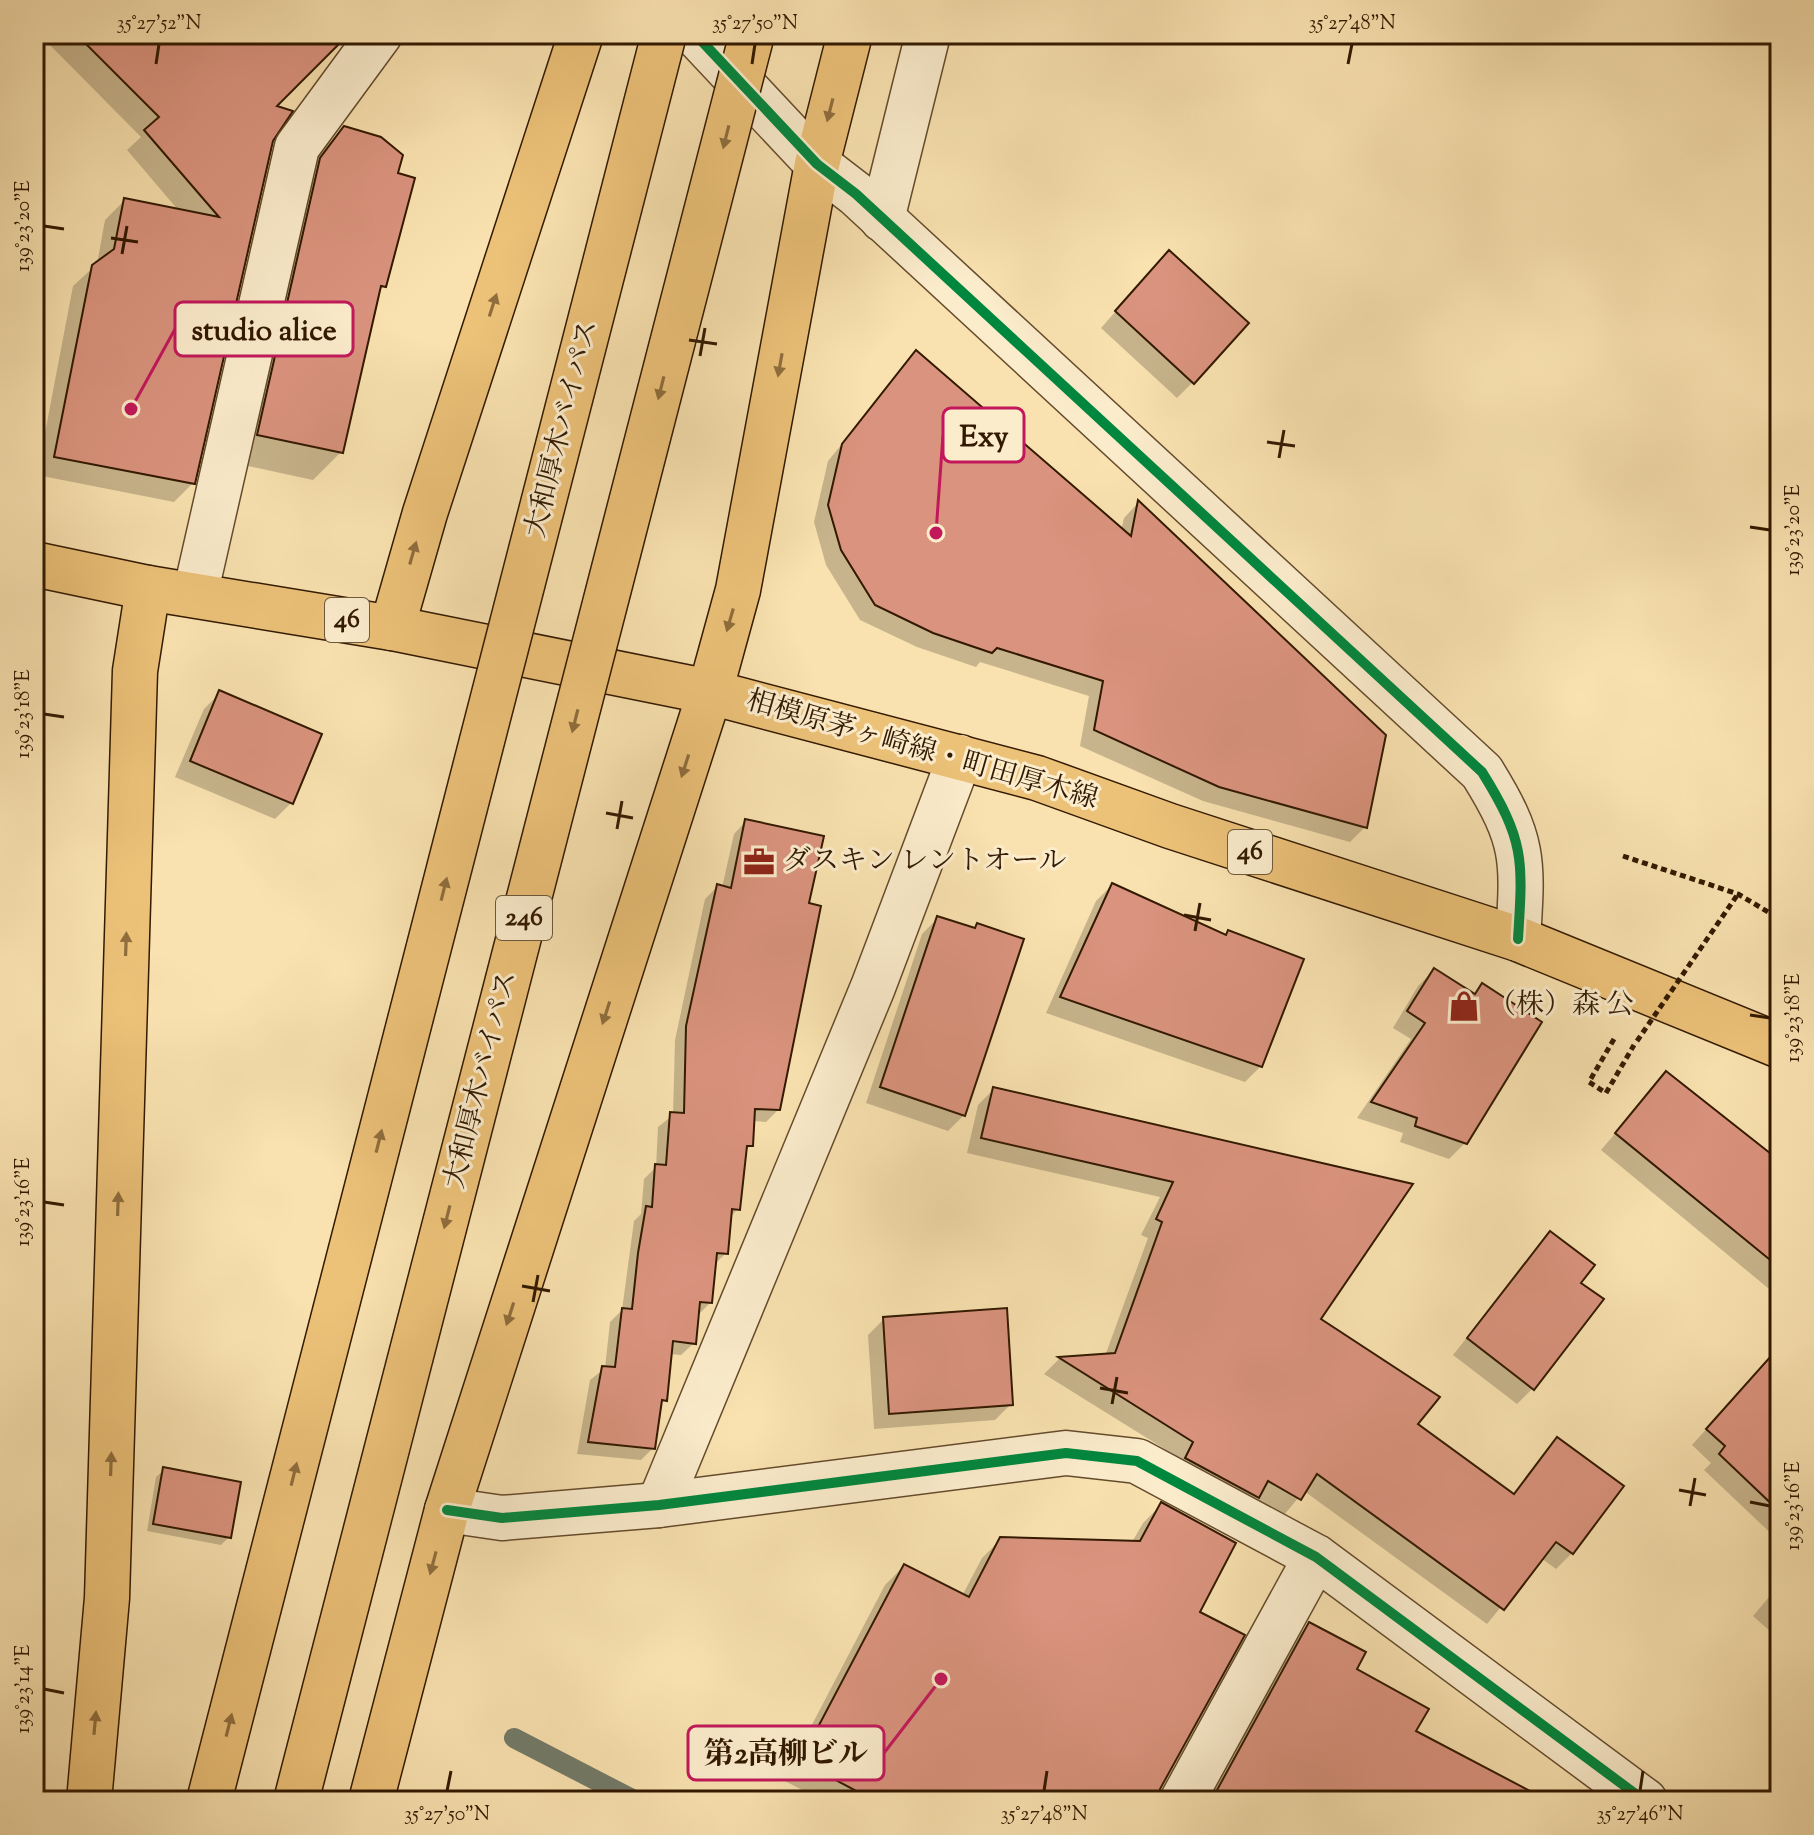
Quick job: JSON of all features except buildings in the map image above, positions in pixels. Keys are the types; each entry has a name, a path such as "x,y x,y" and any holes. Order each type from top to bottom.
{"main road":[{"path":"392,628 425,513 581,34"},
{"name":"大和厚木バイパス","path":"209,1801 664,34"},
{"name":"大和厚木バイパス","path":"296,1801 752,34"},
{"path":"371,1801 447,1510 710,692 738,590 817,164 850,34"},
{"name":"相模原茅ヶ崎線・町田厚木線","path":"34,564 148,588 392,628 710,692 1037,778 1170,826 1518,939 1777,1048"},
{"path":"89,1801 107,1598 135,671 148,588"}],"street":[{"path":"195,595 297,147 380,34"},
{"path":"695,34 817,164 882,219 1482,772 1509,815 1523,865 1518,939"},
{"path":"882,219 928,34"},
{"path":"659,1505 868,1001 960,757"},
{"path":"447,1510 502,1518 659,1505 1066,1453 1137,1461 1316,1557 1645,1801"},
{"path":"1182,1801 1316,1557"}],"path":[{"path":"1623,856 1738,894 1780,919"},
{"path":"1616,1036 1589,1082 1606,1093 1637,1041 1738,894"}],"green space":[{"path":"34,818 44,1304 34,1595"}],"waterway":[{"path":"514,1738 636,1801"}],"cycle path":[{"path":"695,34 817,164 856,194 1482,772 1506,816 1518,852 1521,889 1518,939"},
{"path":"447,1510 502,1518 659,1505 1066,1453 1137,1461 1316,1557 1645,1801"}],"place":[{"name":"studio alice","path":"131,409"},
{"name":"Exy","path":"936,533"},
{"name":"ダスキン レントオール","path":"759,862"},
{"name":"（株）森 公","path":"1464,1006"},
{"name":"第2高柳ビル","path":"941,1679"}]}
